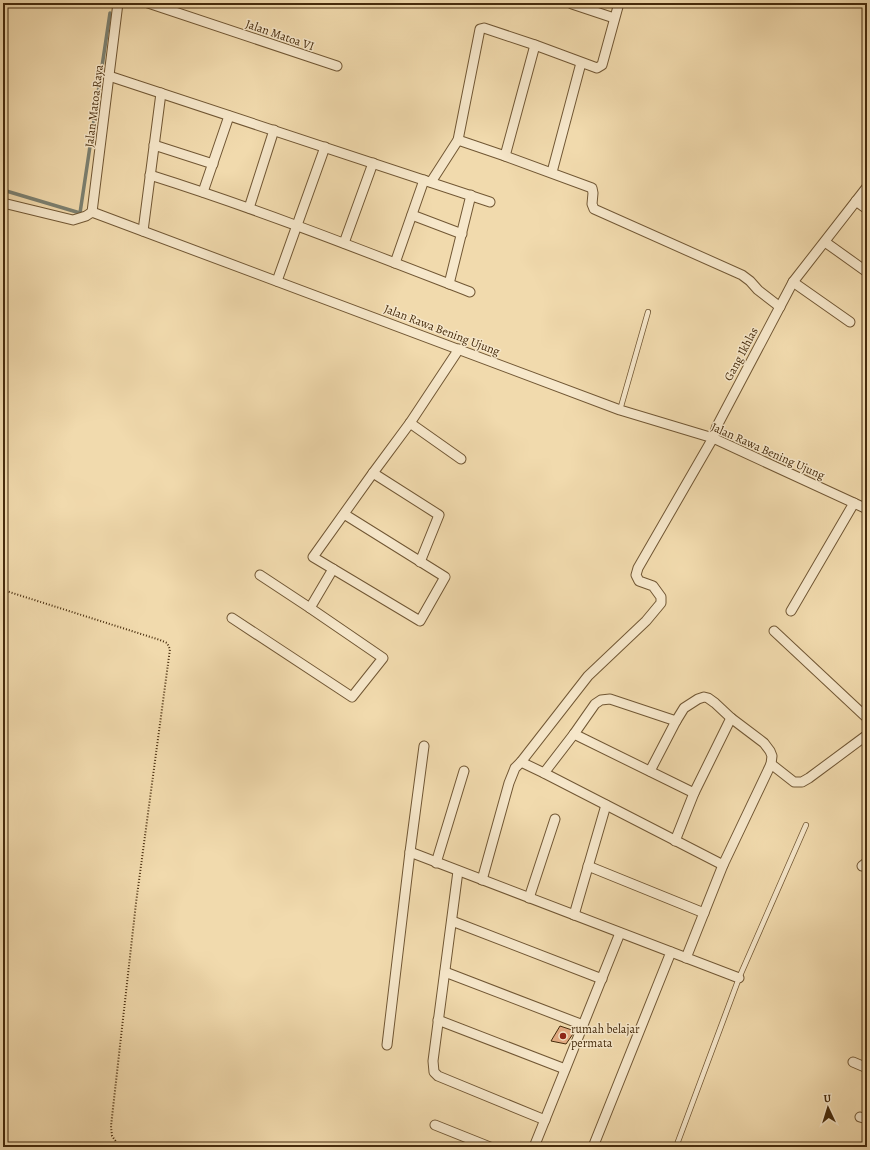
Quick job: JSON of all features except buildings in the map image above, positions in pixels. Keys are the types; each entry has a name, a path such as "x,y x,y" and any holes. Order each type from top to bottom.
{"street":[{"name":"Jalan Matoa VI","path":"148,3 337,66"},
{"path":"395,263 412,215 427,181 458,140 480,29 484,28 535,45 597,68 602,65 619,3"},
{"name":"Jalan Matoa Raya","path":"92,212 109,76 116,4"},
{"path":"572,4 614,18"},
{"path":"505,156 535,45"},
{"path":"552,172 581,63"},
{"path":"109,76 490,202"},
{"path":"143,231 161,93"},
{"path":"203,192 229,116"},
{"path":"249,208 274,130"},
{"path":"458,140 552,172 592,188 592,204 594,210 742,275 758,290 780,306"},
{"path":"154,145 213,164"},
{"path":"277,281 325,147"},
{"path":"344,243 373,163"},
{"path":"150,175 249,208 470,292"},
{"name":"Gang Ikhlas","path":"521,762 588,676 646,622 661,603 661,597 652,586 638,581 636,575 638,568 713,438 717,426 793,282 867,187"},
{"path":"449,284 471,195"},
{"path":"856,201 867,209"},
{"path":"3,203 73,220 86,216 92,212"},
{"name":"Jalan Rawa Bening Ujung","path":"92,212 620,410 713,438 867,509"},
{"path":"412,215 462,234"},
{"path":"825,242 867,272"},
{"path":"793,282 850,322"},
{"path":"344,514 445,577 420,621 313,558 344,514 373,473 410,423 460,349"},
{"path":"410,423 461,459"},
{"path":"373,473 439,515 420,562"},
{"path":"791,611 854,503"},
{"path":"310,608 333,569"},
{"path":"232,618 352,697 383,658 260,575"},
{"path":"774,631 867,718"},
{"path":"650,771 684,708 692,702 704,697 715,703 731,718 764,743 772,756 771,764 723,865 686,958"},
{"path":"544,773 595,704 601,700 610,699 676,721"},
{"path":"676,841 694,793 731,718"},
{"path":"574,734 694,793"},
{"path":"771,764 794,782 802,782 867,735"},
{"path":"388,1045 410,852 424,746"},
{"path":"482,880 509,783 515,768 521,762 723,865"},
{"path":"436,862 464,772"},
{"path":"574,916 606,805"},
{"path":"529,898 555,819"},
{"path":"410,852 739,978"},
{"path":"588,866 704,913"},
{"path":"458,871 438,1020 433,1062 434,1072 438,1076 544,1120"},
{"path":"452,921 602,979"},
{"path":"534,1147 620,933"},
{"path":"593,1147 671,952"},
{"path":"445,972 583,1025"},
{"path":"438,1020 565,1069"},
{"path":"853,1062 867,1068"},
{"path":"435,1125 490,1147"}],"lane":[{"path":"620,410 648,312"},
{"path":"676,1147 739,978 806,825"}],"path":[{"path":"3,590 160,640 167,643 170,649 136,903 111,1126 112,1136 120,1147"}],"waterway":[{"path":"3,190 80,213 110,13"}],"place":[{"name":"rumah belajar permata","path":"563,1036"}]}
